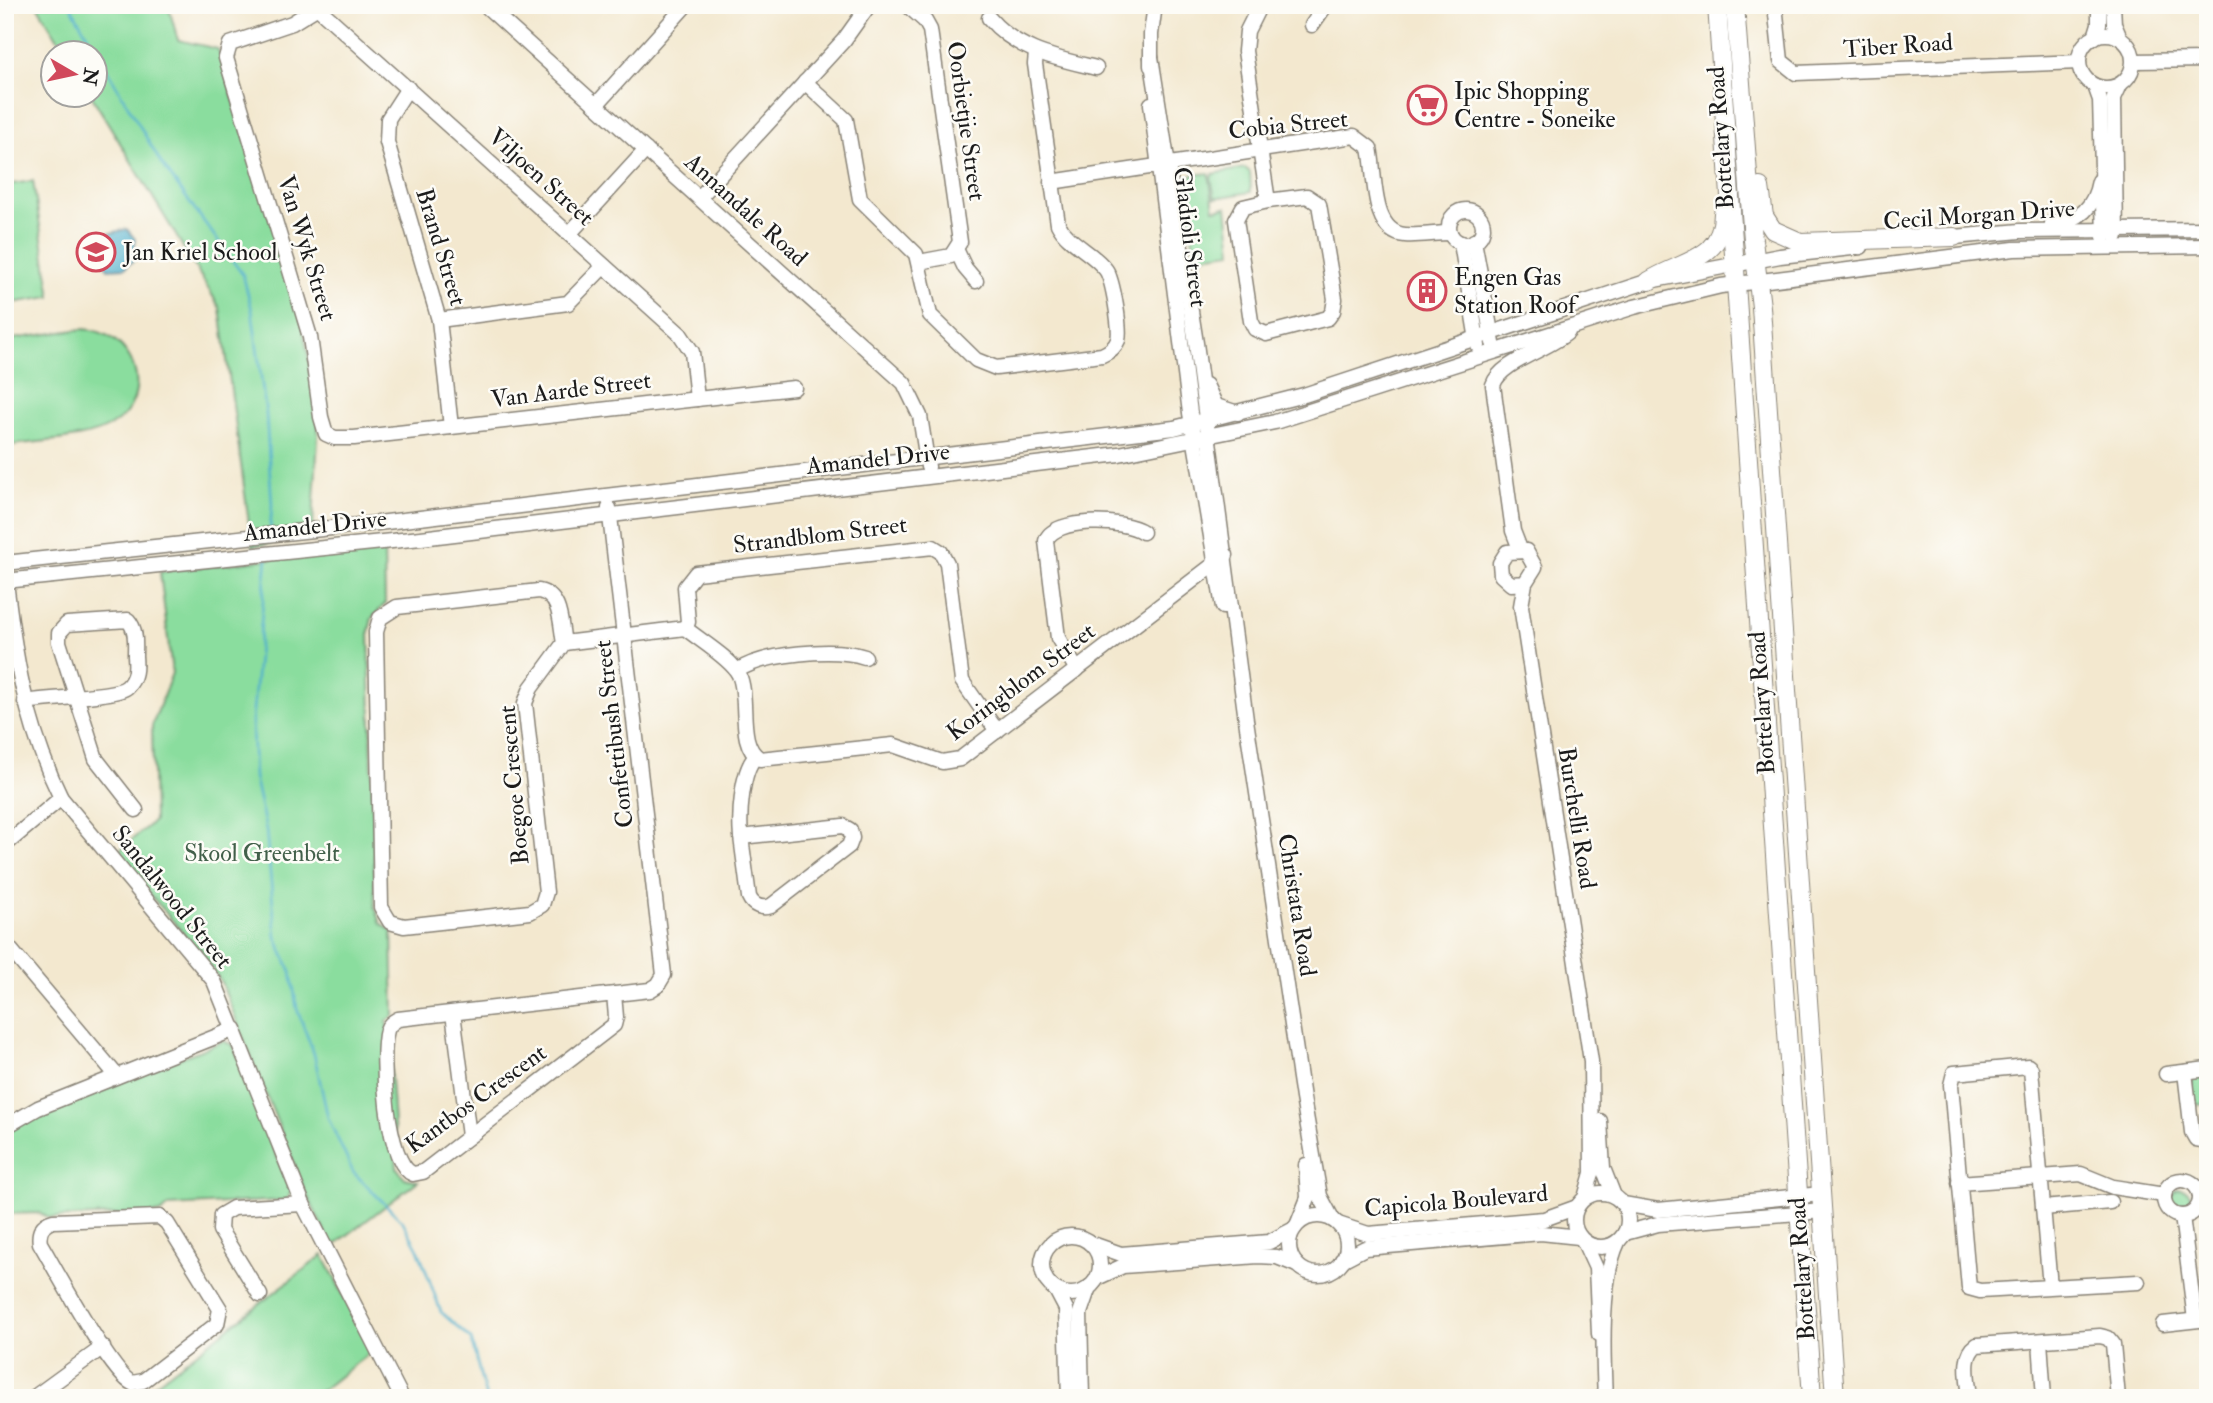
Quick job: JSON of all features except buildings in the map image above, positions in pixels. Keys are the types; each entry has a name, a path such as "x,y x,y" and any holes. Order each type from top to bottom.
{"main road":[{"name":"Bottelary Road","path":"1717,5 1812,1398"},
{"name":"Bottelary Road","path":"1735,5 1759,282 1835,1398"},
{"path":"1738,42 1756,137 1762,209 1773,230 1791,240 1808,244 1923,236 1954,237"},
{"path":"1649,281 1712,250 1719,240 1723,220 1726,132"}],"street":[{"path":"596,105 686,5"},
{"path":"699,198 844,40 869,5"},
{"name":"Oorbietjie Street","path":"907,5 925,21 930,30 960,238 957,251"},
{"name":"Gladioli Street","path":"1155,5 1151,57 1198,422"},
{"path":"1260,5 1250,22 1245,44 1268,201"},
{"path":"1312,25 1326,5"},
{"name":"Tiber Road","path":"1775,5 1781,61 1796,74 2080,62"},
{"path":"2095,37 2099,24 2099,5"},
{"path":"2095,86 2111,88 2120,85 2127,79 2134,61 2114,24 2113,5"},
{"name":"Van Wyk Street","path":"320,7 292,23 230,44 226,50 228,65 310,337 323,429 335,438 354,438"},
{"name":"Viljoen Street","path":"320,7 570,233 687,343 695,365 697,399"},
{"name":"Annandale Road","path":"495,8 596,105 904,383 918,408 929,476"},
{"path":"989,18 1003,34 1036,53 1096,68"},
{"path":"2110,229 2101,162 2100,97 2095,86 2082,74 2080,62 2083,48 2095,37 2103,34 2120,38"},
{"path":"805,82 848,124 862,203 913,250 919,262 930,315 985,366 996,368 1107,354 1117,343 1119,333 1110,277 1103,266 1061,229 1051,182 1036,53"},
{"path":"2134,61 2208,60"},
{"path":"2110,247 2114,98 2120,85"},
{"name":"Brand Street","path":"408,88 392,109 387,142 439,320 451,427"},
{"name":"Cobia Street","path":"1051,182 1259,148 1357,136 1370,148 1379,209 1387,226 1401,234 1428,232 1450,228 1460,211 1475,213 1482,227 1468,242"},
{"path":"570,233 646,150"},
{"path":"2001,232 2080,217 2095,197 2101,162"},
{"name":"Gladioli Street","path":"1163,165 1196,343 1198,422"},
{"path":"1307,196 1319,204 1335,305 1331,315 1324,319 1266,334 1255,329 1251,321 1236,220 1243,206 1268,201 1307,196"},
{"path":"1450,228 1468,242 1496,352"},
{"name":"Cecil Morgan Drive","path":"1734,264 2001,232 2208,229"},
{"path":"1468,242 1480,358"},
{"name":"Cecil Morgan Drive","path":"1736,284 2014,249 2208,246"},
{"path":"919,262 948,257 957,251 965,268 976,281"},
{"name":"Amandel Drive","path":"5,563 244,538 1094,439 1198,422 1304,395 1649,281 1734,264"},
{"path":"439,320 568,303 604,266"},
{"name":"Amandel Drive","path":"6,578 245,556 1119,454 1202,439 1323,408 1634,307 1736,284"},
{"path":"1520,549 1513,531 1493,385 1503,370 1548,348 1571,328"},
{"path":"1196,343 1213,402 1238,413"},
{"name":"Van Aarde Street","path":"354,438 794,388"},
{"path":"1198,422 1220,560"},
{"name":"Confettibush Street","path":"608,496 664,968"},
{"path":"1077,670 1058,638 1046,541 1048,534 1059,527 1113,522 1128,523 1143,532"},
{"name":"Strandblom Street","path":"685,628 688,622 685,587 696,573 933,547 941,552 947,563 962,681 997,731"},
{"name":"Burchelli Road","path":"1520,549 1531,555 1535,568 1518,584 1501,575 1500,562 1507,552 1520,549"},
{"name":"Koringblom Street","path":"756,757 769,760 893,746 948,762 960,759 1220,560"},
{"name":"Christata Road","path":"1220,560 1320,1196 1336,1222"},
{"name":"Sandalwood Street","path":"6,578 13,648 25,702 48,772 61,798 204,967 218,988 303,1204 402,1398"},
{"name":"Burchelli Road","path":"1518,584 1591,1061 1591,1173 1581,1203"},
{"name":"Boegoe Crescent","path":"534,591 547,593 558,607 564,643 531,688 526,703 546,892 542,905 530,912 404,926 390,922 382,911 377,622 387,611 397,607 534,591"},
{"path":"25,702 78,696 119,691 133,679 136,669 134,626 128,620 121,618 62,628 59,642 78,696 96,760 136,810"},
{"path":"564,643 685,628 737,671 742,682 749,746 756,757 748,769 739,818 741,837 749,897 761,907 775,903 849,846 852,838 850,830 843,826 741,837"},
{"path":"737,671 756,660 836,651 865,657"},
{"path":"5,845 61,798"},
{"path":"5,943 117,1076"},
{"name":"Kantbos Crescent","path":"614,994 617,1017 614,1025 423,1172 413,1174 403,1168 388,1125 388,1027 398,1019 654,988 663,978 664,968"},
{"path":"453,1013 469,1136"},
{"path":"5,1127 38,1108 235,1029"},
{"name":"Burchelli Road","path":"1591,1061 1597,1076 1603,1168 1618,1200"},
{"path":"2050,1287 2031,1069 2028,1066 2011,1065 1959,1071 1952,1076 1969,1288 1980,1291 2138,1282"},
{"path":"2166,1074 2208,1069"},
{"path":"2185,1072 2192,1132 2196,1139 2208,1141"},
{"name":"Christata Road","path":"1296,1226 1304,1212 1308,1191 1303,1098"},
{"path":"1959,1182 2092,1175 2113,1187 2164,1195"},
{"path":"2181,1181 2203,1192 2197,1207 2182,1216 2166,1208 2164,1195 2170,1185 2181,1181"},
{"path":"1605,1398 1603,1356 1596,1308 1596,1268 1573,1219 1581,1203 1596,1193 1658,1210 1799,1205"},
{"path":"1603,1356 1608,1268 1628,1221 1618,1200"},
{"path":"1581,1239 1600,1248 1621,1237 1658,1224 1822,1202"},
{"path":"2043,1208 2110,1202"},
{"name":"Capicola Boulevard","path":"1336,1222 1368,1234 1544,1219 1581,1203"},
{"path":"260,1295 220,1230 221,1215 233,1208 303,1204"},
{"path":"1056,1290 1071,1294 1123,1266 1258,1256 1277,1257 1308,1272 1321,1273 1333,1269 1342,1260 1346,1241 1336,1222 1315,1216 1269,1242 1121,1254 1070,1236 1050,1245 1042,1265 1046,1279 1056,1290 1066,1309 1069,1398"},
{"path":"2163,1324 2201,1320 2182,1216"},
{"path":"160,1217 167,1223 220,1309 219,1321 139,1382 132,1383 122,1377 103,1347 40,1243 41,1229 53,1221 160,1217"},
{"path":"1296,1226 1289,1248 1297,1265"},
{"name":"Capicola Boulevard","path":"1342,1260 1366,1248 1541,1233 1581,1239"},
{"path":"1082,1398 1079,1321 1099,1257 1090,1243"},
{"path":"1970,1398 1968,1360 1972,1348 2108,1338 2114,1349 2118,1398"},
{"path":"2040,1341 2044,1398"},
{"path":"33,1398 103,1347"}],"green space":[{"path":"37,5 119,5 122,9 134,5 168,5 178,40 218,49 300,315 309,361 318,426 313,537 252,546 220,308 99,108 108,108 108,38 57,38"},
{"path":"1245,168 1250,172 1251,192 1215,198 1211,178 1213,174"},
{"path":"1209,173 1214,209 1227,207 1232,252 1195,257 1186,185 1192,175"},
{"path":"33,181 51,297 5,304 5,185"},
{"path":"83,329 101,333 116,341 127,353 134,367 136,383 134,398 126,413 112,425 89,434 5,446 5,340"},
{"name":"Skool Greenbelt","path":"384,545 385,604 372,618 369,631 375,907 381,923 392,931 394,1016 387,1021 397,1168 405,1178 418,1181 332,1247 305,1191 221,982 205,958 115,854 154,821 152,726 172,673 160,572"},
{"path":"223,1041 233,1045 291,1192 287,1200 169,1206 161,1213 49,1218 40,1213 5,1214 5,1133 29,1118"},
{"path":"2208,1072 2208,1104 2193,1105 2192,1077"},
{"path":"2181,1189 2188,1192 2191,1199 2188,1206 2181,1209 2174,1206 2171,1199 2174,1192"},
{"path":"323,1255 372,1351 312,1398 137,1398"}],"water":[{"path":"127,229 135,239 135,259 125,268 108,269 101,258 99,240 106,234"}],"waterway":[{"path":"70,5 161,163 243,275 252,310 266,414 272,505 270,531"},
{"path":"267,558 252,721 254,777 266,830 276,937 291,972 297,1009 314,1054 328,1118 353,1172 403,1222 418,1249 441,1312 471,1339 486,1398"}],"place":[{"name":"Ipic Shopping Centre - Soneike","path":"1427,105"},
{"name":"Jan Kriel School","path":"96,252"},
{"name":"Engen Gas Station Roof","path":"1427,291"}]}
